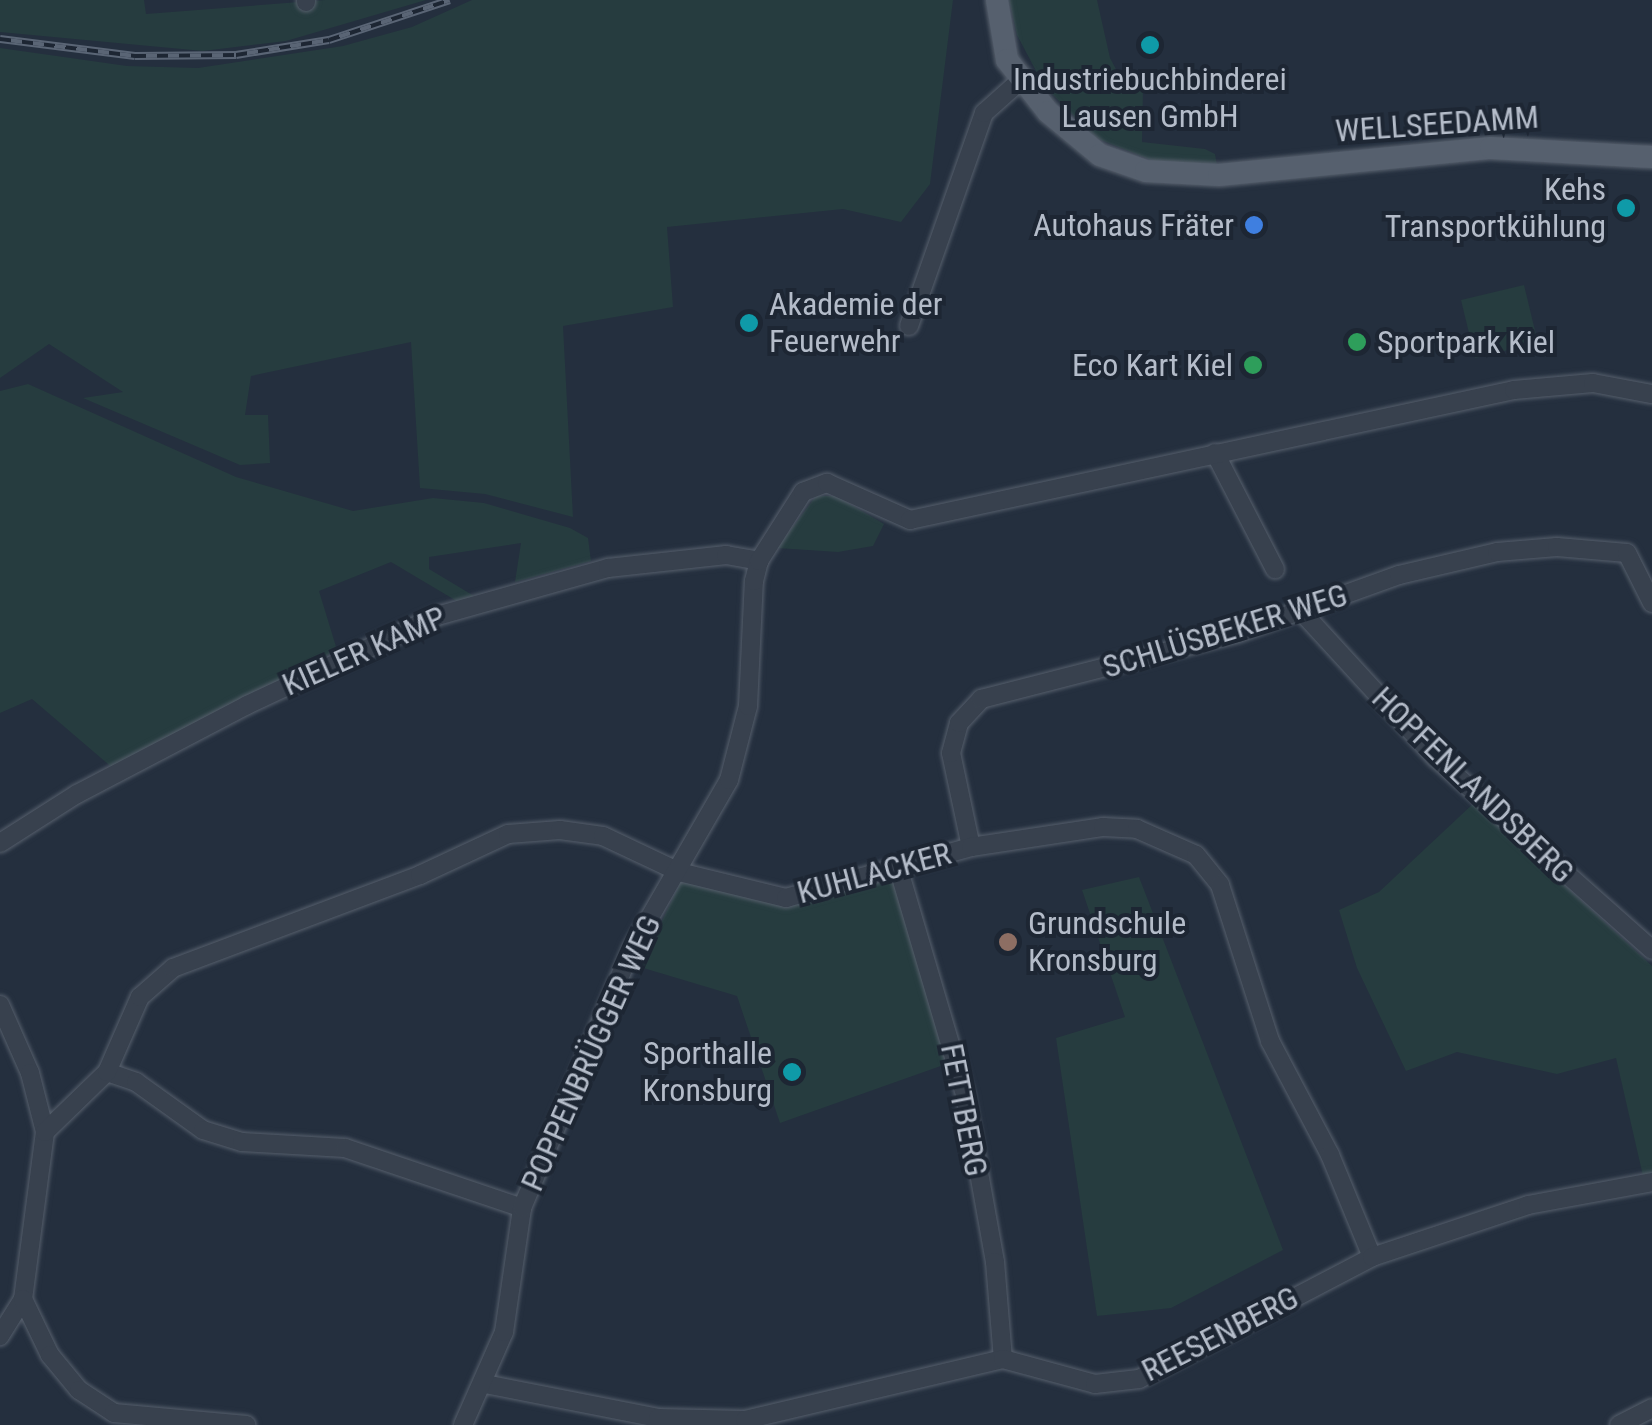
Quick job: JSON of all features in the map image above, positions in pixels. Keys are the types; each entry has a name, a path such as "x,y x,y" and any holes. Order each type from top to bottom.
{"main road":[{"name":"WELLSEEDAMM","path":"998,6 1019,74 1085,146 1167,175 1491,148 1652,157"}],"street":[{"path":"909,326 984,113 1019,74"},
{"path":"1275,569 1215,454 1514,390 1594,382 1652,394"},
{"name":"POPPENBRÜGGER WEG","path":"463,1425 485,1384 514,1293 522,1208 632,948 679,872 737,755 748,706 759,560 802,492 828,483 910,520 1215,454"},
{"name":"SCHLÜSBEKER WEG","path":"971,847 950,753 959,723 981,699 1302,612 1455,560 1557,547 1627,553 1652,603"},
{"name":"KIELER KAMP","path":"0,842 77,794 248,704 437,616 608,568 726,555 759,560"},
{"name":"HOPFENLANDSBERG","path":"1302,612 1424,746 1652,950"},
{"name":"KUHLACKER","path":"46,1132 107,1072 140,997 173,968 420,875 508,834 560,830 604,836 679,872 786,898 971,847 1103,827 1166,837 1196,855 1220,886 1270,1040 1330,1155 1372,1257"},
{"name":"FETTBERG","path":"898,867 966,1095 995,1262 1003,1359"},
{"path":"0,1005 24,1056 46,1132 23,1299 0,1336"},
{"path":"107,1072 136,1082 203,1130 242,1142 345,1148 522,1208"},
{"name":"REESENBERG","path":"485,1384 658,1418 745,1420 1003,1359 1095,1384 1139,1379 1372,1257 1528,1206 1652,1182"},
{"path":"23,1299 50,1355 78,1390 114,1413 246,1425"},
{"path":"1619,1425 1652,1408"}],"green space":[{"path":"0,0 144,0 146,14 325,0 426,0 286,41 203,51 0,32"},
{"path":"472,0 953,0 930,184 901,222 843,209 667,227 673,307 563,326 573,517 485,494 420,488 411,342 251,376 245,415 268,415 270,463 240,465 83,398 123,392 49,344 0,378 0,48 127,66 198,68 343,46 412,27"},
{"path":"1009,0 1097,0 1110,58 1124,84 1143,89 1142,142 1205,149 1215,154 1217,165 1166,166 1096,138 1044,86 1017,35"},
{"path":"1524,285 1538,343 1475,358 1461,300"},
{"path":"28,384 236,477 353,511 433,498 484,503 570,528 588,538 591,561 515,582 521,543 429,557 429,569 474,596 460,603 391,562 319,591 337,650 115,770 32,699 0,713 0,391"},
{"path":"816,496 836,496 884,524 873,546 838,552 777,548"},
{"path":"1475,802 1652,966 1652,1174 1643,1176 1616,1058 1557,1074 1457,1052 1406,1071 1357,968 1339,910 1379,892"},
{"path":"894,875 952,1062 780,1123 737,996 640,967 681,881 770,901"},
{"path":"1139,877 1283,1250 1171,1308 1097,1316 1056,1038 1125,1017 1082,890"}],"railway":[{"path":"0,39 135,56 236,55 329,40 450,0"}],"place":[{"name":"Industriebuchbinderei Lausen GmbH","path":"1150,45"},
{"name":"Kehs Transportkühlung","path":"1626,208"},
{"name":"Autohaus Fräter","path":"1254,225"},
{"name":"Akademie der Feuerwehr","path":"749,323"},
{"name":"Sportpark Kiel","path":"1357,342"},
{"name":"Eco Kart Kiel","path":"1253,365"},
{"name":"Grundschule Kronsburg","path":"1008,942"},
{"name":"Sporthalle Kronsburg","path":"792,1072"}]}
